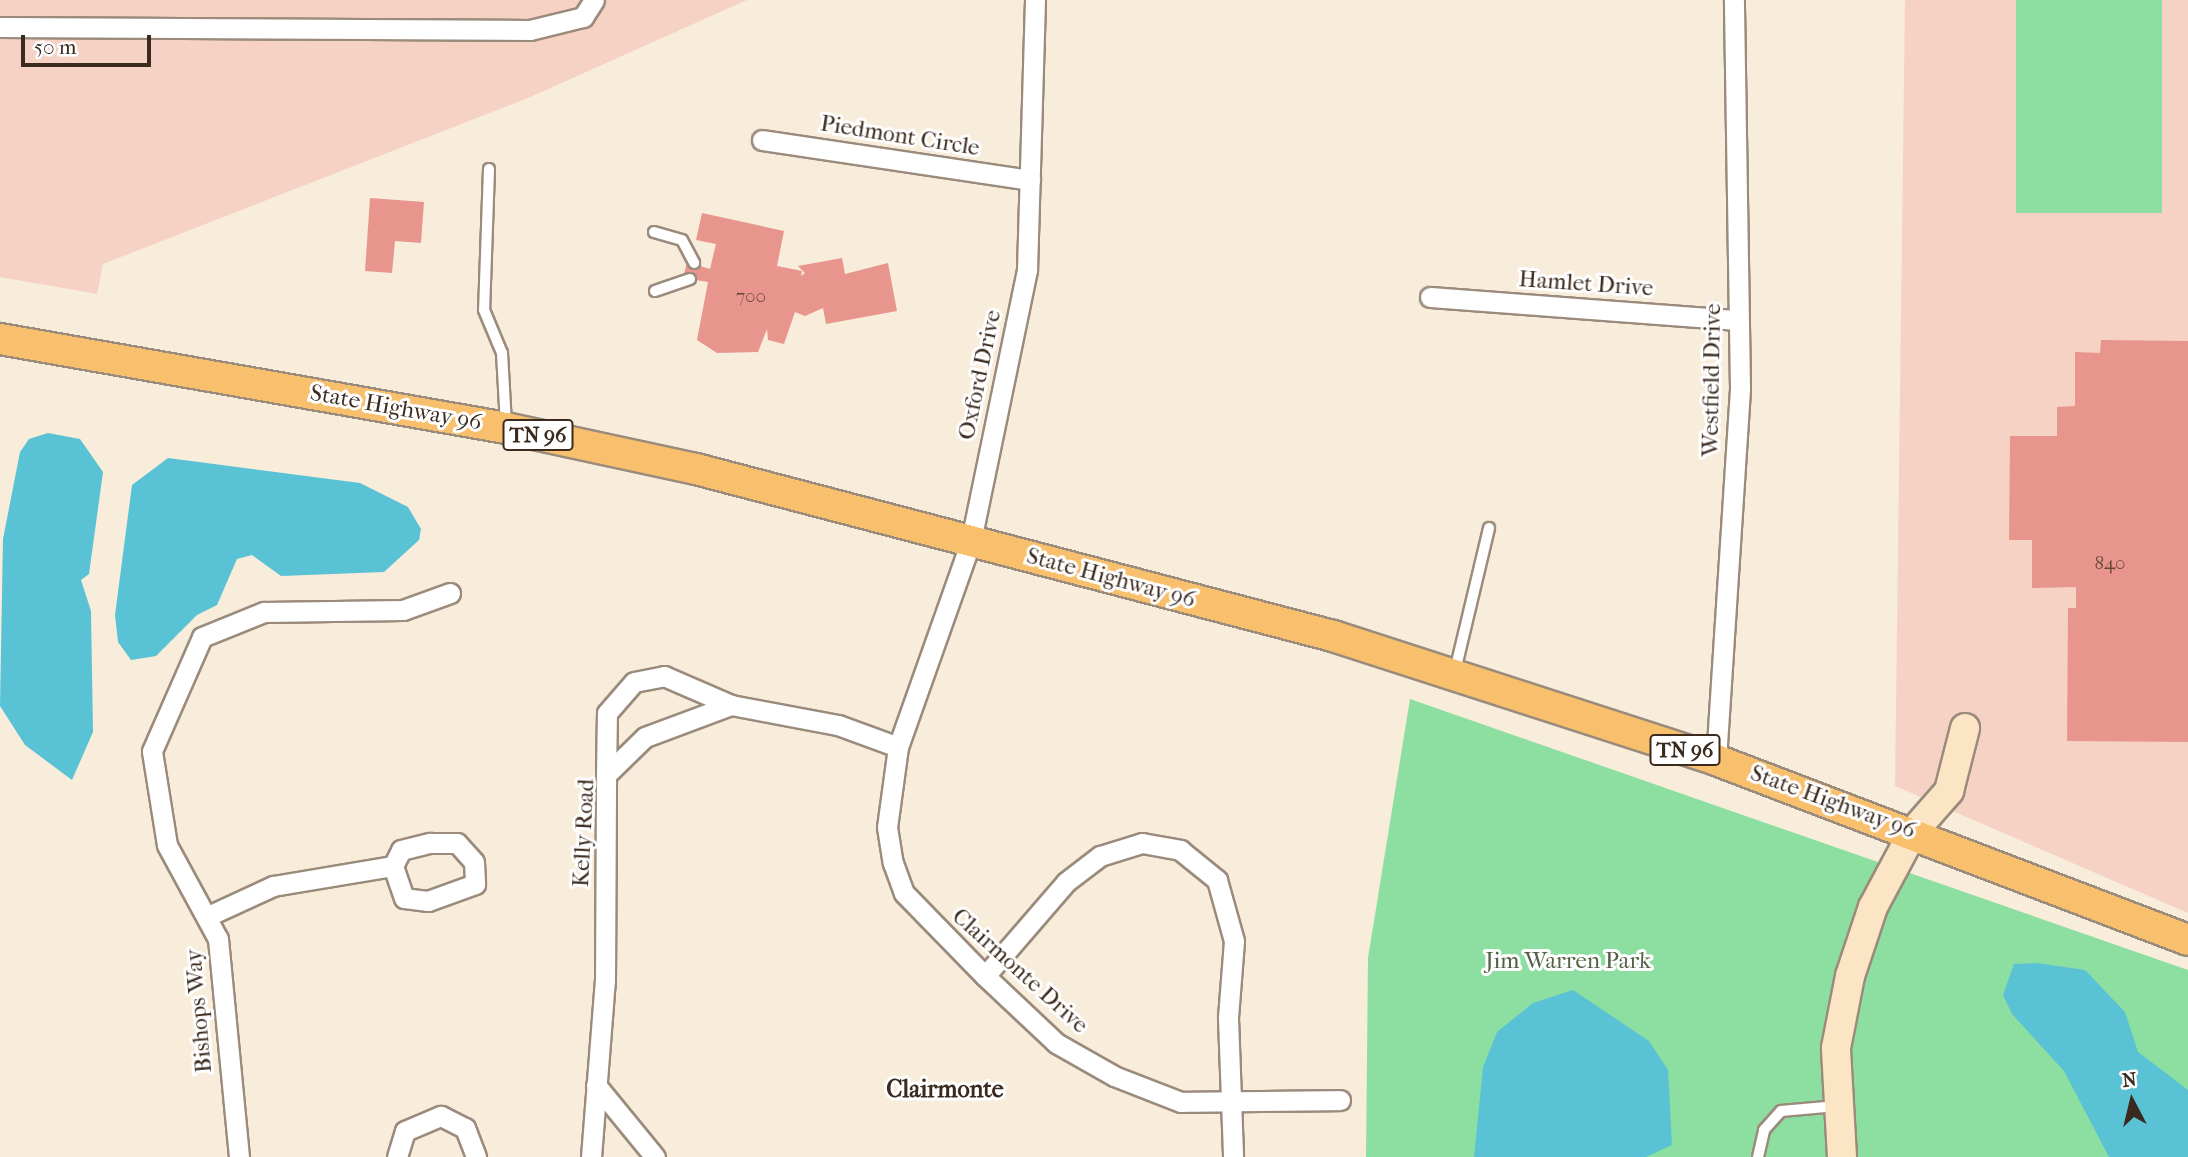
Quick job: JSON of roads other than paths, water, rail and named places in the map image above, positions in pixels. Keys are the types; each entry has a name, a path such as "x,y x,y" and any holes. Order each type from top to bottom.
{"main road":[{"name":"State Highway 96","path":"0,339 506,428 696,469 1333,636 1716,760 1913,832 2188,940"}],"street":[{"path":"0,27 530,30 583,17 594,0"},
{"name":"Oxford Drive","path":"898,747 971,541 1027,270 1035,0"},
{"name":"Westfield Drive","path":"1716,760 1740,388 1734,0"},
{"name":"Piedmont Circle","path":"762,140 1030,180"},
{"name":"Hamlet Drive","path":"1430,297 1738,320"},
{"name":"Bishops Way","path":"236,1157 224,989 208,916 167,845 152,751 201,637 264,612 403,610 450,593"},
{"path":"607,775 607,713 634,682 664,676 731,705 838,725 898,747"},
{"name":"Kelly Road","path":"591,1157 607,775 645,737 731,705"},
{"path":"1842,1157 1837,1106 1836,1048 1850,976 1873,907 1913,832 1949,791 1965,728"},
{"name":"Clairmonte Drive","path":"898,747 887,827 904,893 985,976 1056,1043 1114,1076 1181,1102 1232,1099 1340,1100"},
{"path":"985,976 1066,882 1100,856 1142,843 1180,850 1217,880 1234,941 1233,1157"},
{"path":"208,916 273,886 393,866"},
{"path":"596,1085 655,1157"},
{"path":"386,1157 397,1157 415,1121 442,1116 466,1128 476,1157"}],"lane":[{"path":"489,169 484,310 502,353 506,428"},
{"path":"654,232 682,240 694,263"},
{"path":"655,291 690,279"},
{"path":"1454,675 1489,528"},
{"path":"1758,1157 1764,1130 1781,1111 1837,1106"}],"water":[{"path":"48,433 80,439 103,472 89,574 81,580 91,611 93,732 72,780 25,745 0,706 3,539 20,452 29,439"},
{"path":"168,458 360,483 408,507 421,529 419,540 384,572 281,576 252,555 237,559 217,605 197,615 156,656 131,660 118,642 115,615 132,485"},
{"path":"2037,963 2085,970 2125,1012 2138,1052 2188,1090 2188,1157 2109,1157 2064,1071 2012,1014 2003,995 2014,964"},
{"path":"1573,990 1649,1041 1668,1070 1672,1145 1646,1157 1474,1157 1483,1067 1497,1032 1533,1003"}],"district":[{"name":"Clairmonte","path":"945,1090"}],"park label":[{"name":"Jim Warren Park","path":"1568,961"}]}
